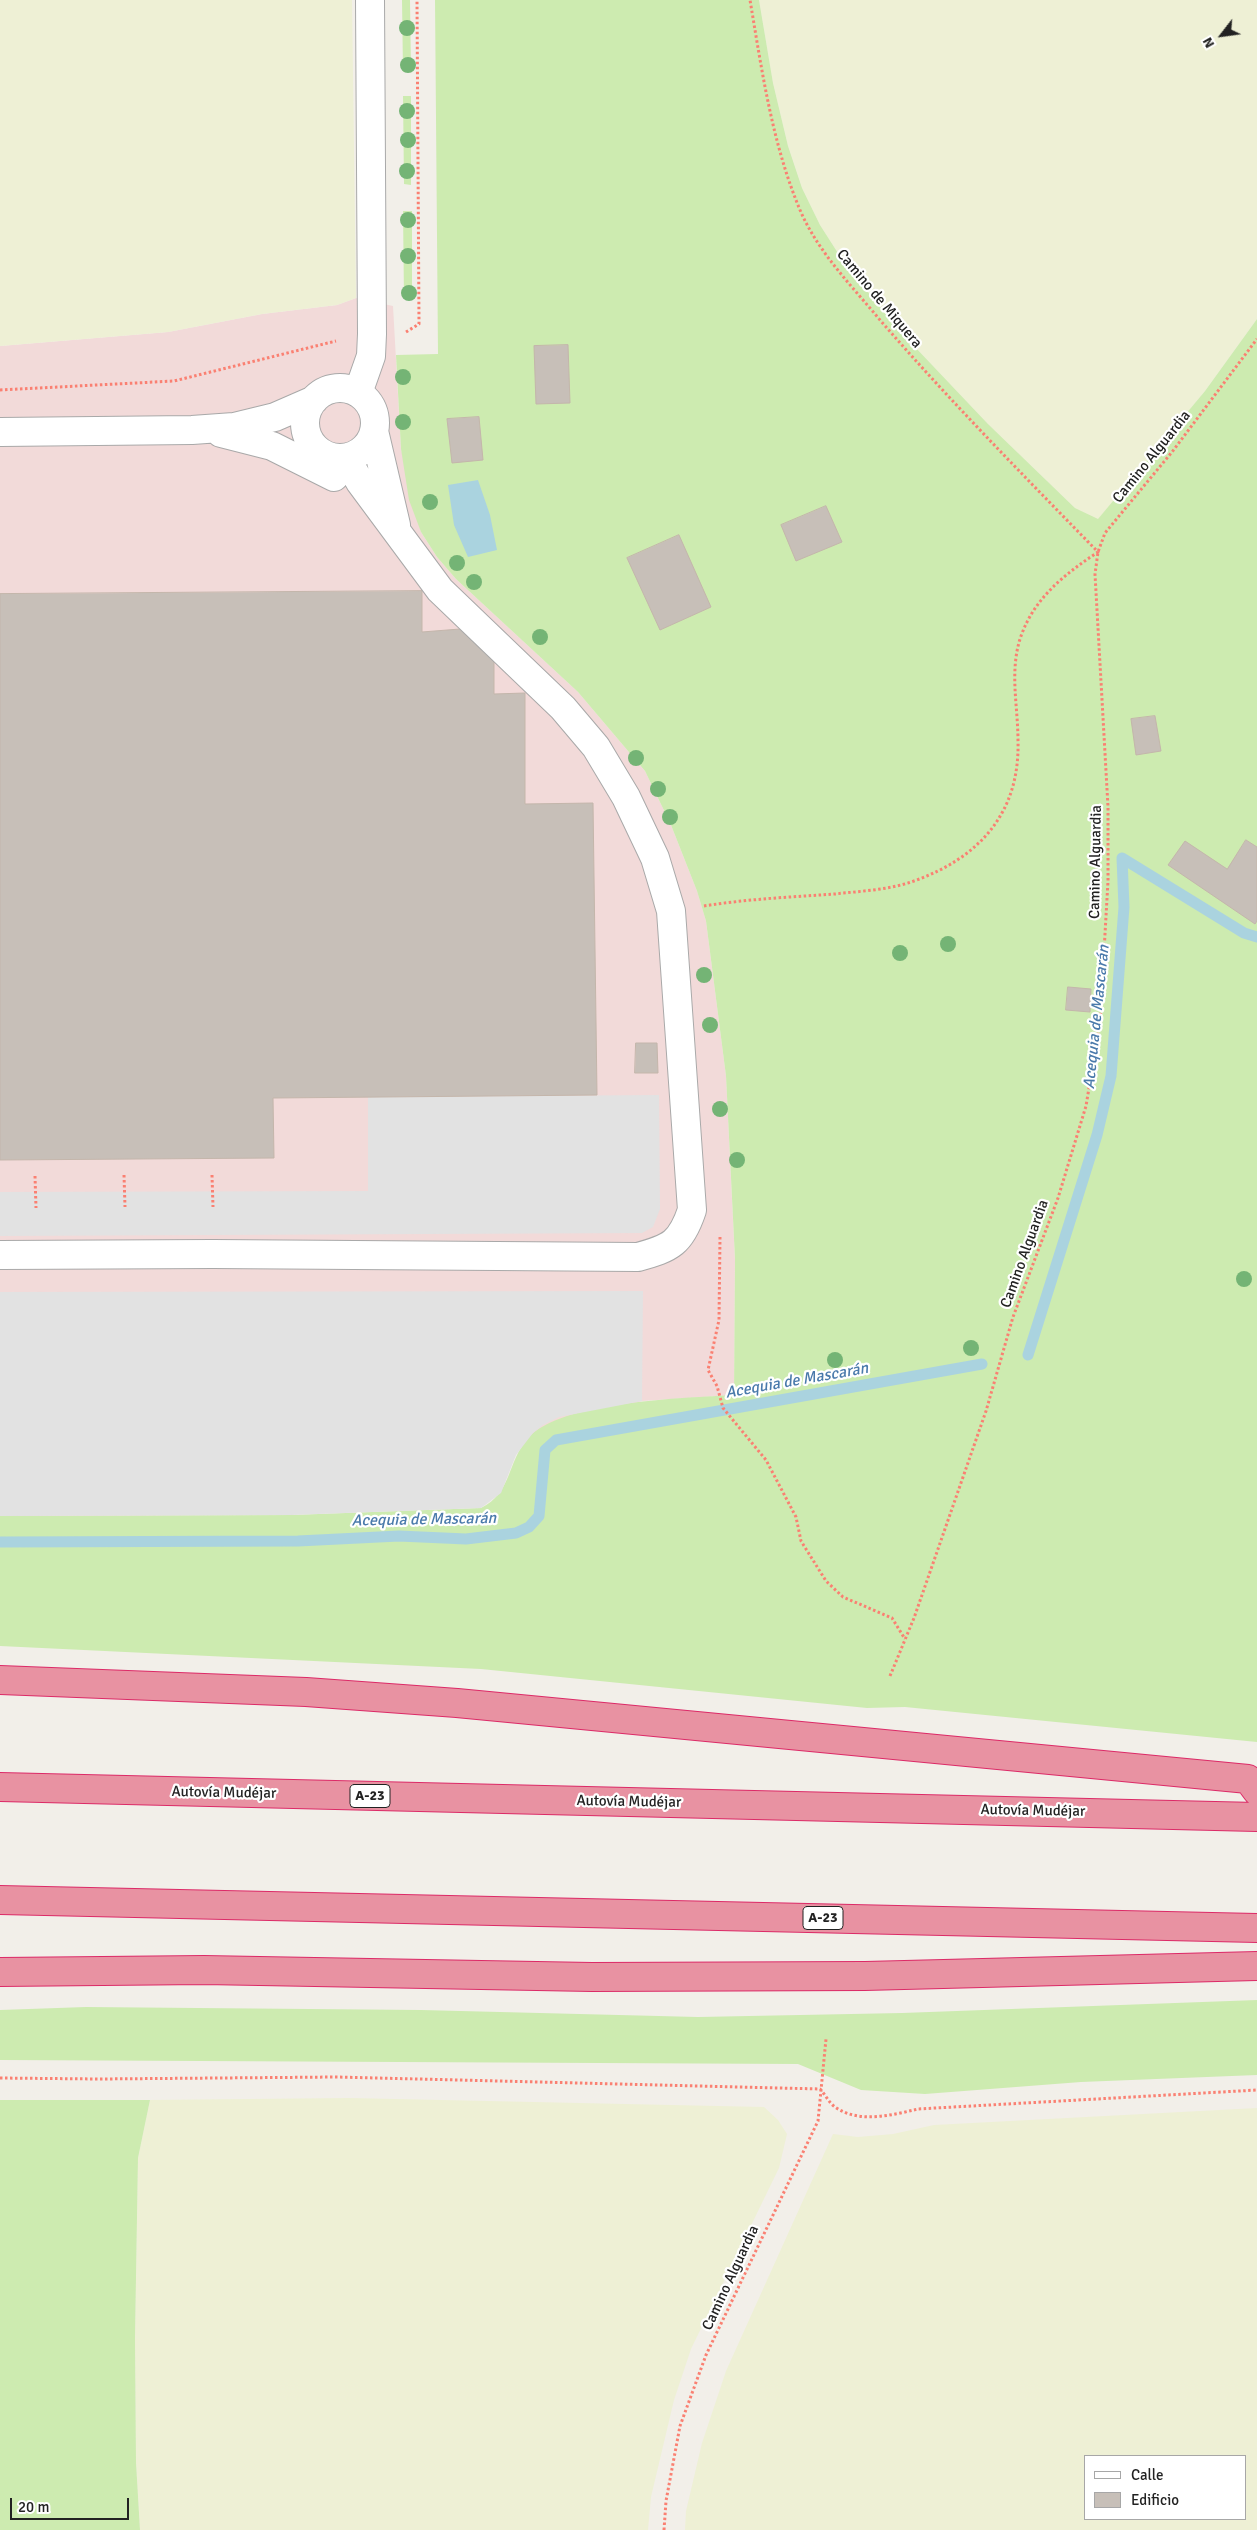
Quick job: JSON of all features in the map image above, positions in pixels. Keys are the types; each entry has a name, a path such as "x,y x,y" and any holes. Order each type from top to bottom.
{"highway":[{"path":"0,1680 306,1692 475,1705 1239,1778 1248,1779 1257,1791"},
{"name":"Autovía Mudéjar","path":"0,1788 1257,1817"},
{"name":"A-23","path":"0,1900 1257,1928"},
{"path":"0,1972 204,1970 670,1977 865,1976 1257,1966"}],"lane":[{"path":"358,393 371,356 372,334 370,0"},
{"path":"0,432 192,430 234,427 275,417 314,400 327,390 343,388 358,393 368,403 374,416 374,431 399,536"},
{"path":"0,1255 223,1254 638,1257 672,1245 685,1230 692,1210 671,911 655,858 626,797 596,747 563,708 440,590 360,482 313,446 306,431 306,414 314,400"},
{"path":"192,430 225,434 264,444 293,456 335,463 359,453 369,444 374,431"}],"path":[{"path":"400,333 413,330 419,324 417,0"},
{"name":"Camino de Miquera","path":"750,0 768,110 800,210 818,242 836,268 910,355 987,438 1098,552"},
{"name":"Camino Alguardia","path":"890,1676 905,1639 986,1411 1013,1317 1058,1198 1086,1106 1100,1022 1108,881 1108,807 1095,574 1098,552 1105,533 1172,452 1257,339"},
{"path":"0,390 174,381 337,341"},
{"path":"671,911 724,903 850,892 903,884 942,868 964,856 985,839 1000,817 1011,792 1017,767 1018,743 1014,670 1022,635 1029,618 1056,582 1098,552"},
{"path":"124,1175 125,1207"},
{"path":"212,1175 213,1207"},
{"path":"35,1176 36,1208"},
{"path":"720,1233 719,1320 708,1370 717,1386 720,1404 746,1439 766,1460 796,1517 799,1534 805,1550 826,1581 843,1597 892,1618 905,1639"},
{"name":"Camino Alguardia","path":"664,2530 666,2501 680,2426 706,2355 818,2121 826,2039"},
{"path":"0,2078 100,2080 337,2077 820,2089 835,2107 858,2116 883,2117 918,2109 1257,2090"}],"shaded area":[{"path":"356,298 393,306 401,449 421,532 437,557 456,579 578,692 645,771 671,825 697,891 706,921 726,1076 735,1260 734,1395 642,1401 291,1515 0,1516 0,346 168,332 262,314 337,305"},
{"path":"659,1095 660,1209 653,1227 642,1233 0,1236 0,1192 368,1191 368,1097"},
{"path":"643,1291 642,1401 559,1417 543,1425 533,1433 516,1455 501,1493 481,1508 291,1515 0,1516 0,1292"}],"green space":[{"path":"0,0 352,0 356,298 337,305 262,314 168,332 0,346"},
{"path":"402,0 410,0 411,71 403,72"},
{"path":"435,0 759,0 773,83 788,146 802,188 820,225 845,264 897,328 988,424 1075,508 1098,519 1205,391 1257,319 1257,1742 905,1707 867,1708 481,1669 0,1646 0,1516 291,1515 481,1508 491,1502 504,1486 521,1447 528,1438 544,1426 567,1416 625,1404 734,1395 735,1259 726,1076 706,921 697,891 671,825 645,771 578,692 456,579 437,557 421,532 409,500 401,449 396,355 438,354"},
{"path":"759,0 1257,0 1257,319 1205,391 1098,520 1075,508 988,424 897,328 845,264 820,225 802,188 788,146 773,83"},
{"path":"403,96 411,96 411,185 404,184"},
{"path":"403,211 412,211 412,299 404,299"},
{"path":"1257,2000 1257,2075 1081,2082 925,2094 861,2090 798,2064 0,2060 0,2010 86,2007 421,2010 698,2017 902,2013"},
{"path":"349,2098 764,2107 778,2120 787,2134 779,2168 691,2349 674,2400 651,2497 648,2530 140,2530 136,2462 135,2338 138,2158 150,2100"},
{"path":"0,2100 150,2100 138,2158 135,2338 136,2462 140,2530 0,2530"},
{"path":"1257,2108 1257,2530 685,2530 686,2511 702,2443 726,2371 833,2134 858,2137 893,2134 934,2125"}],"water":[{"path":"478,480 490,515 497,550 468,557 454,525 448,485"}],"building":[{"path":"568,345 570,403 536,404 534,346"},
{"path":"479,417 483,460 452,463 447,419"},
{"path":"826,506 842,542 796,561 781,525"},
{"path":"679,535 711,607 660,630 627,558"},
{"path":"422,591 422,632 460,629 494,659 494,694 525,693 525,804 593,803 597,1095 273,1098 274,1158 0,1160 0,594"},
{"path":"1155,716 1161,751 1136,755 1131,719"},
{"path":"1246,840 1257,847 1257,921 1255,924 1168,865 1185,841 1227,869"},
{"path":"1068,987 1091,989 1090,1012 1066,1010"},
{"path":"636,1043 657,1043 658,1073 635,1073"}],"waterway":[{"name":"Acequia de Mascarán","path":"1028,1355 1097,1135 1111,1076 1124,907 1122,858 1244,933 1257,937"},
{"name":"Acequia de Mascarán","path":"0,1542 298,1541 399,1536 466,1539 516,1533 529,1527 539,1516 545,1450 556,1440 982,1364"}]}
